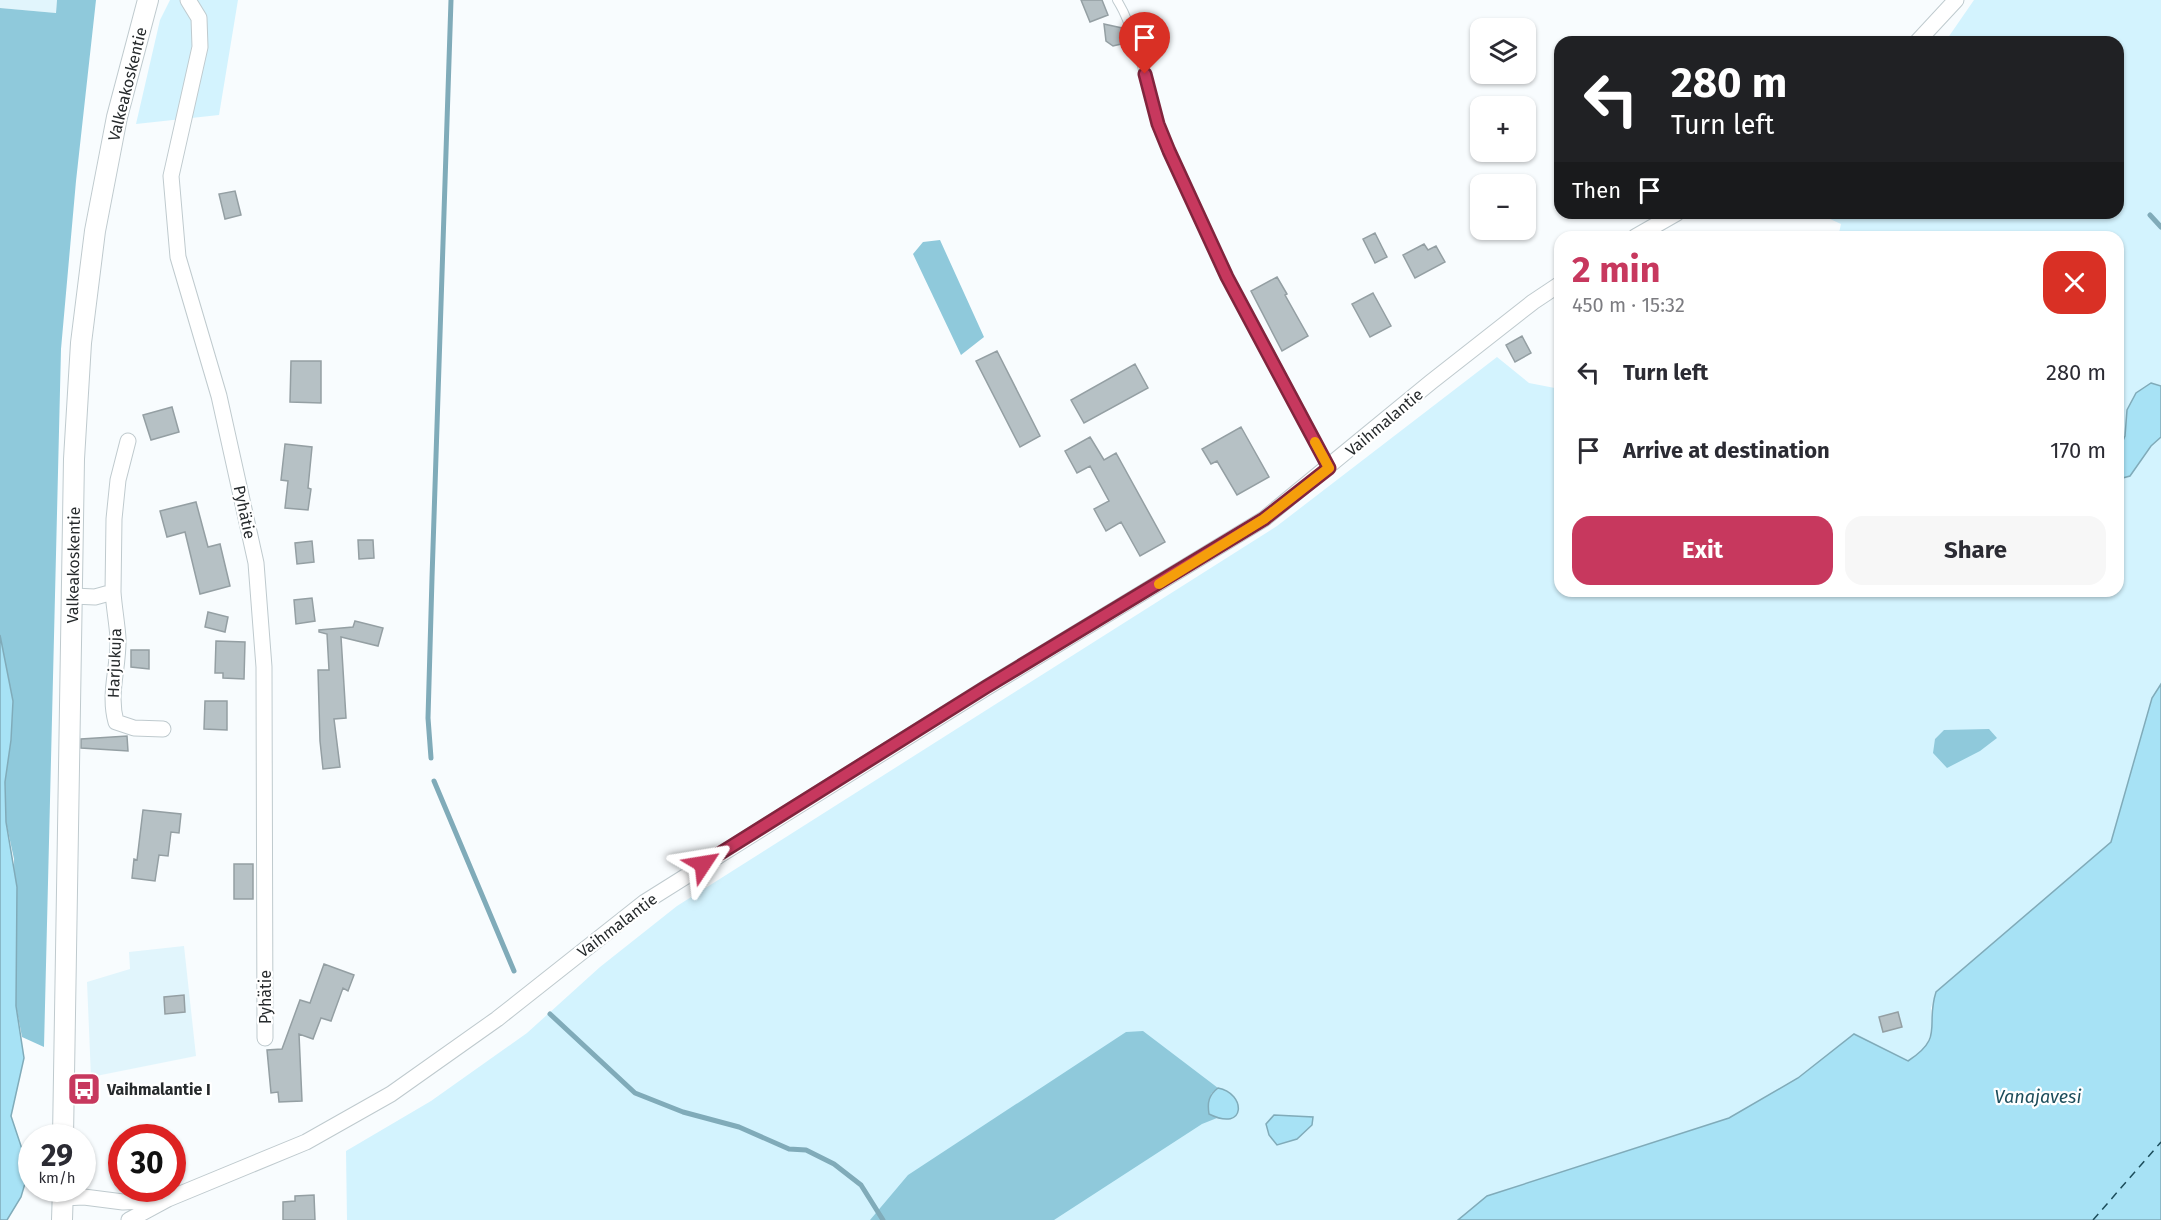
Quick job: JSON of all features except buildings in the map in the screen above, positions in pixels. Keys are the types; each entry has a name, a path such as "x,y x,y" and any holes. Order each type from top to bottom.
{"street":[{"name":"Valkeakoskentie","path":"63,1124 74,459 84,320 95,231 117,117 148,0"},
{"name":"Pyhätie","path":"188,0 200,18 200,47 173,166 172,188 178,257 219,396 256,563 264,667 265,1038"},
{"path":"1923,36 1956,0"},
{"path":"1646,231 1666,219"},
{"name":"Vaihmalantie","path":"186,1192 306,1142 391,1094 496,1019 645,902 986,687 1264,519 1431,382 1554,288"},
{"name":"Harjukuja","path":"128,441 117,490 112,547 113,592 118,640 112,708 116,722 135,728 163,729"},
{"path":"73,596 95,597 113,592"},
{"path":"62,1220 63,1202"},
{"name":"Vaihmalantie","path":"129,1220 162,1202"}],"lane":[{"path":"1117,0 1126,16 1151,94 1158,124 1169,151 1227,277 1329,468"}],"shaded area":[{"path":"0,0 57,0 56,13 0,8"},
{"path":"57,0 96,0 76,181 61,349 44,1047 22,1037 16,1006 14,859 6,822 5,782 11,740 13,701 0,635 0,8 56,13"},
{"path":"170,0 238,0 219,115 136,124 160,20"},
{"path":"1974,0 2161,0 2161,684 2152,698 2111,842 1936,992 1931,1008 1933,1028 1925,1049 1908,1061 1854,1034 1798,1078 1729,1118 1487,1196 1458,1220 347,1220 346,1151 431,1101 527,1033 600,967 677,906 1277,526 1497,357 1529,383 1554,388 1554,597 2124,597 2124,231 1839,231 1841,224 1830,219 2124,219 2124,36 1949,36"},
{"path":"940,240 984,337 961,355 913,254 923,242"},
{"path":"1989,729 1997,738 1980,751 1947,768 1933,753 1935,739 1944,730"},
{"path":"184,946 196,1056 91,1077 87,982 130,969 129,952"},
{"path":"1143,1031 1218,1088 1211,1094 1209,1114 1217,1118 1202,1124 1054,1220 870,1220 908,1175 1126,1032"}],"water":[{"path":"2151,383 2161,386 2161,437 2151,446 2130,476 2124,478 2127,410 2136,393"},
{"path":"0,635 13,701 11,740 5,782 6,822 17,887 16,1006 24,1058 11,1116 18,1137 18,1202 7,1220 0,1220"},
{"name":"Vanajavesi","path":"2161,684 2161,1220 1458,1220 1487,1196 1729,1118 1798,1078 1854,1034 1908,1061 1919,1053 1930,1038 1936,992 2111,842 2152,698"},
{"path":"1218,1088 1227,1091 1237,1103 1236,1115 1230,1119 1221,1119 1209,1114 1209,1099"},
{"path":"1274,1115 1313,1117 1312,1125 1297,1139 1277,1145 1269,1135 1266,1124"}],"waterway":[{"path":"431,758 428,718 451,0"},
{"path":"2150,215 2161,227"},
{"path":"434,781 514,971"},
{"path":"550,1014 635,1093 683,1112 739,1127 789,1149 806,1150 834,1164 861,1185 883,1220"}],"ferry route":[{"path":"2093,1220 2161,1142"}],"slow traffic":[{"path":"1159,584 1264,519 1329,468 1315,442"}],"place":[{"name":"Vaihmalantie I","path":"84,1089"}],"route":[{"path":"703,864 986,687 1264,519 1329,468 1227,277 1158,124 1145,74"}]}
